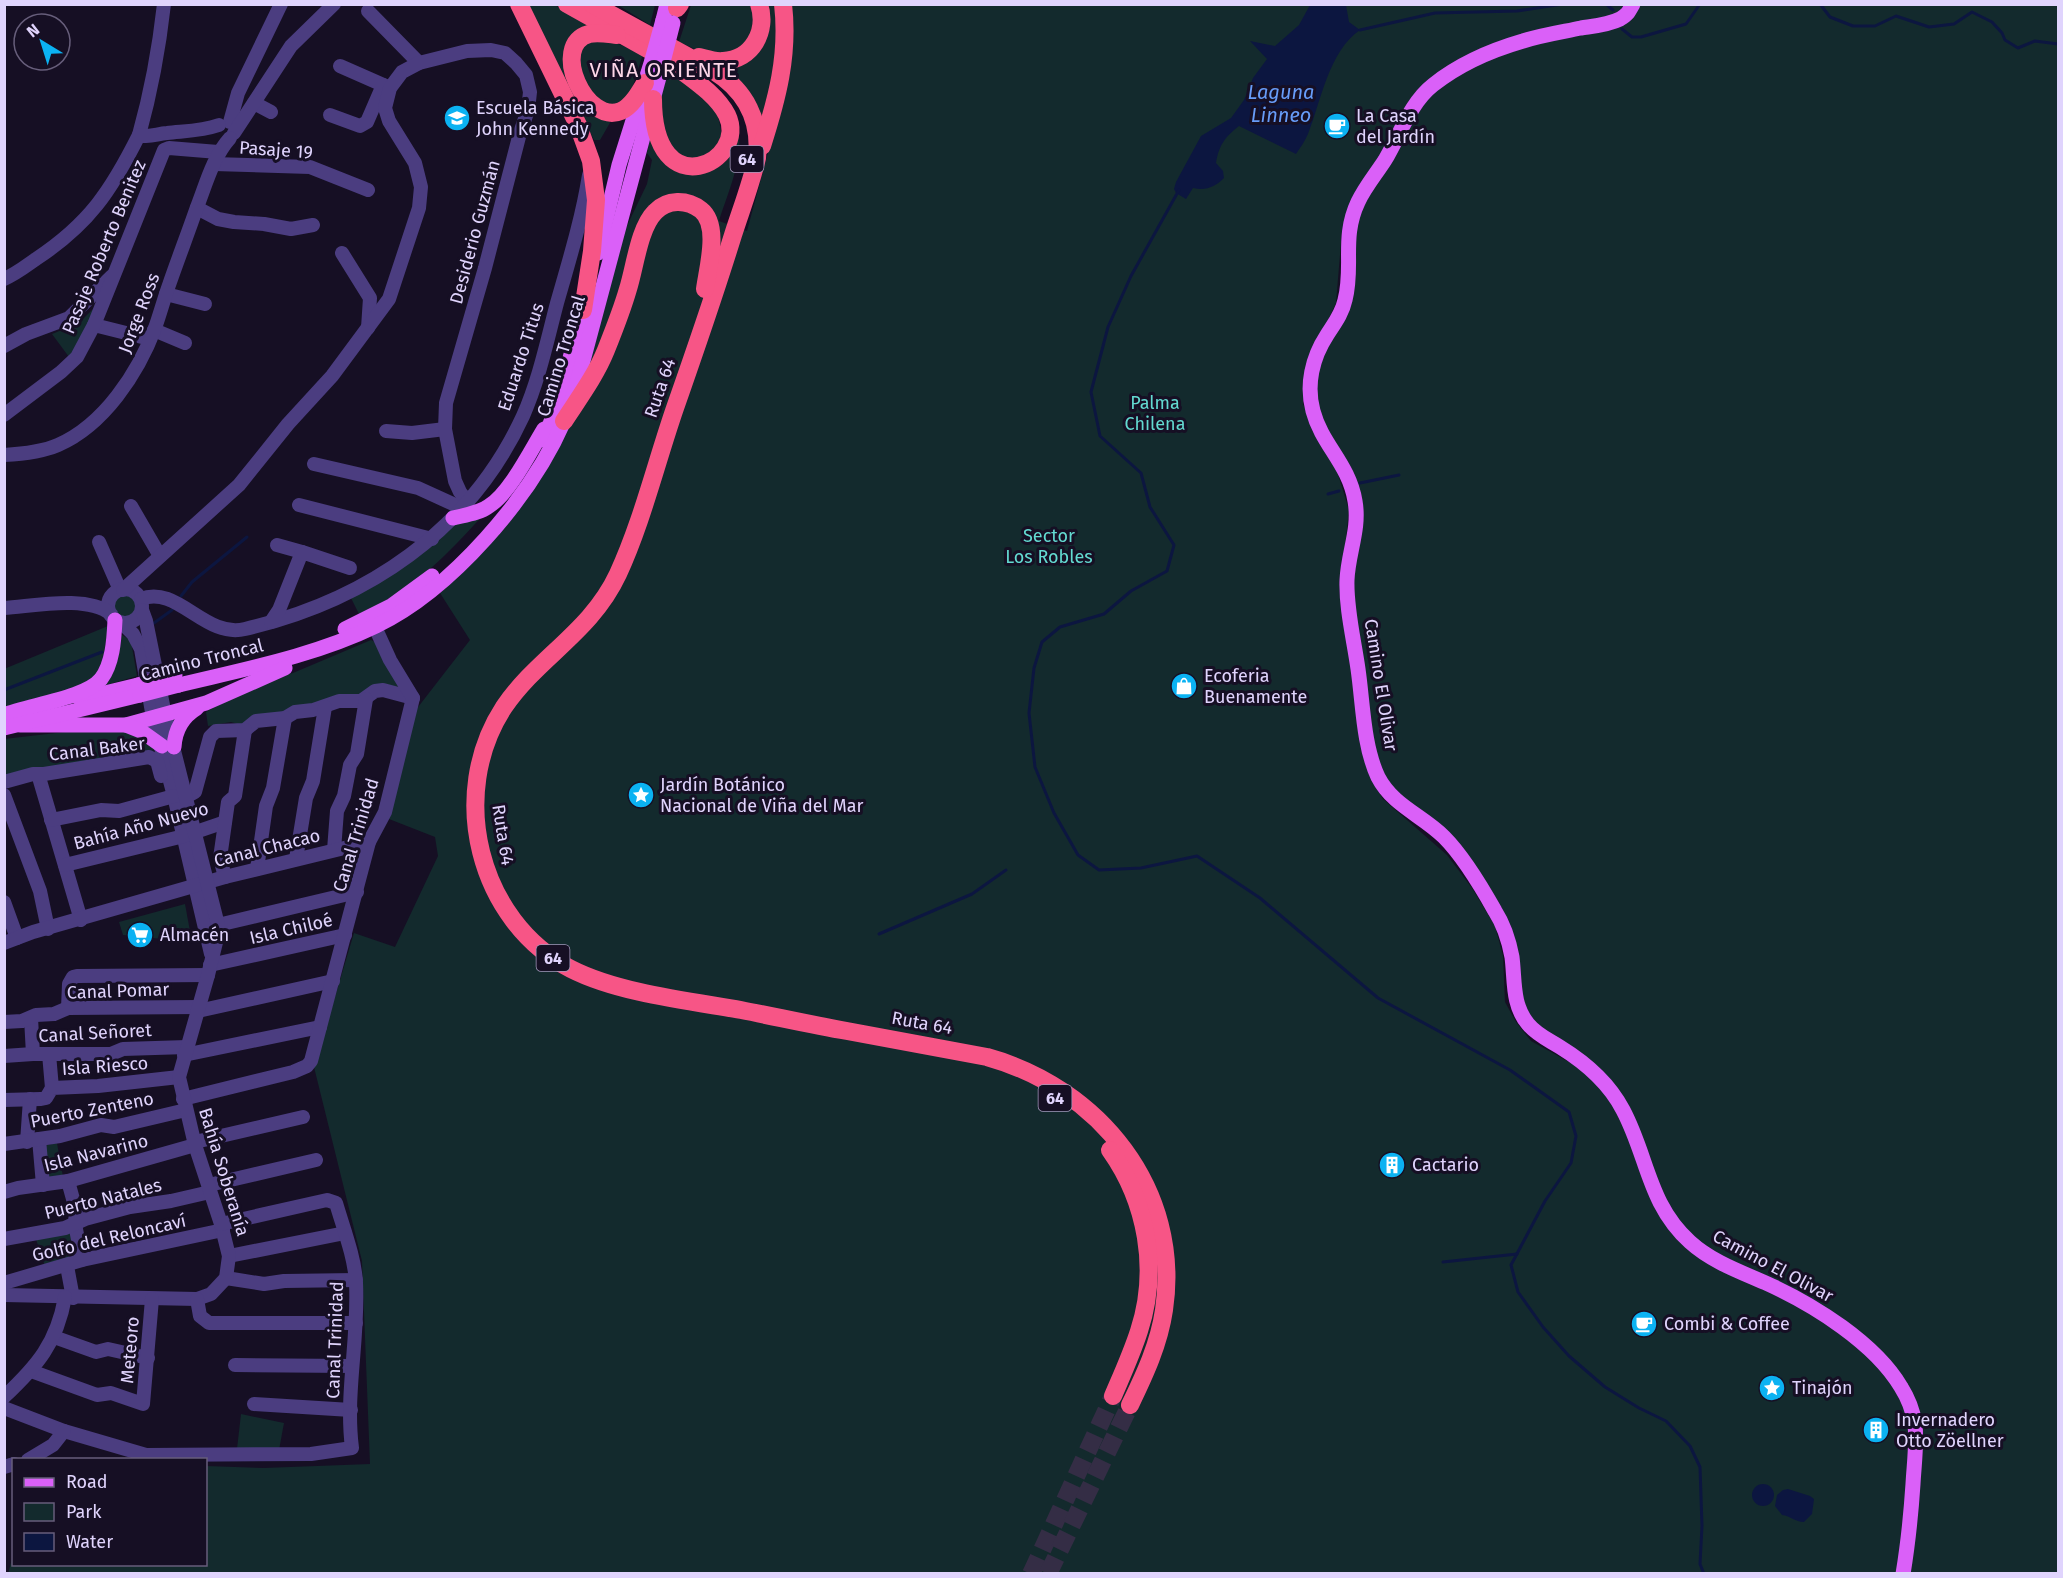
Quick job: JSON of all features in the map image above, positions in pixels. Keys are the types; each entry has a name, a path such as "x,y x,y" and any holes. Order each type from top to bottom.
{"highway":[{"path":"519,4 578,125 591,161 596,200 592,251 583,310"},
{"name":"64","path":"567,4 623,29"},
{"name":"64","path":"592,4 623,29"},
{"path":"609,4 623,29 593,33 577,42 571,58 580,86 596,108 612,113 621,111 649,91 653,121 663,151 672,160 685,166 698,166 710,162 721,154 729,135 726,115 712,96 664,59"},
{"path":"664,59 715,61 730,60 743,55 754,45 760,32 762,18 759,4"},
{"path":"755,168 781,82 785,50 783,4"},
{"name":"Ruta 64","path":"623,29 664,59 704,77 727,95 743,120 747,140 745,170 634,502 608,570 584,609 506,691 489,716 476,743 468,773 465,803 469,846 477,874 496,914 525,948 549,966 589,987 658,1004 989,1067 1031,1083 1071,1109 1096,1133 1118,1161 1133,1190 1146,1238 1148,1285 1143,1316 1134,1346 1113,1396"},
{"name":"Ruta 64","path":"664,59 723,77 745,99 754,117 758,138 755,168 617,576 592,617 513,696 497,719 486,745 478,770 475,797 478,838 485,868 497,896 523,933 546,954 587,976 662,996 987,1057 1036,1075 1078,1101 1111,1133 1138,1172 1152,1200 1164,1245 1166,1293 1162,1324 1153,1355 1130,1405"},
{"path":"561,413 598,368 628,291 647,223 664,205 682,202 694,206 704,213 711,223 711,247 705,288"}],"main road":[{"name":"Camino El Olivar","path":"1633,4 1631,10 1617,21 1516,43 1470,63 1436,82 1413,108 1394,145 1359,200 1351,220 1347,240 1347,283 1344,306 1317,351 1311,372 1310,394 1316,422 1346,471 1355,502 1357,518 1355,539 1347,581 1363,716 1372,759 1381,782 1395,800 1444,837 1478,882 1502,923 1511,956 1516,1001 1522,1015 1535,1031 1586,1066 1611,1089 1635,1137 1657,1200 1678,1230 1708,1257 1790,1294 1836,1323 1864,1346 1899,1382 1910,1403 1915,1421 1910,1520 1903,1574"},
{"name":"Camino Troncal","path":"177,680 297,656 375,627 400,614 422,598 485,540 532,479 561,413 583,310 620,165 664,59 673,11"},
{"name":"Camino Troncal","path":"12,726 321,639 391,606 419,587 476,536 505,501 576,387 649,91"},
{"path":"461,509 484,509 497,500 561,413"},
{"path":"4,716 81,692 96,684 107,667 114,644 116,619"},
{"path":"126,725 168,747 184,718 193,710 352,636"},
{"name":"Camino Troncal","path":"4,716 139,690"},
{"path":"12,726 126,725 206,703"}],"street":[{"path":"4,279 61,243 82,224 115,180 139,135 146,115 164,4"},
{"name":"Jorge Ross","path":"4,456 57,446 82,430 105,410 139,365 238,93 281,4"},
{"path":"139,135 149,137 164,133 224,135 254,103 299,37 334,4"},
{"path":"368,11 419,63"},
{"name":"Desiderio Guzmán","path":"386,86 402,72 419,63 468,51 491,50 505,53 526,75 530,92 528,110 446,403 445,429 455,481 460,492 461,509"},
{"path":"340,66 386,86"},
{"path":"330,115 360,126 363,125 367,122 386,86"},
{"path":"129,596 110,601 109,608 116,619 134,621 129,596 139,574 239,485 288,424 332,376 389,299 419,208 421,187 414,163 388,121 385,108 386,86"},
{"path":"254,103 271,112"},
{"name":"Pasaje 19","path":"224,135 368,190"},
{"name":"Pasaje Roberto Benitez","path":"4,416 77,357 94,325 164,150 224,135"},
{"name":"Eduardo Titus","path":"4,608 83,603 129,596 155,596 182,606 208,624 229,630 243,630 316,608 392,570 432,539 461,509 506,449 533,391 584,203 591,161"},
{"path":"197,208 218,219 234,222 291,229 313,225"},
{"path":"342,253 370,298 368,330"},
{"path":"4,346 26,334 69,318 117,270"},
{"path":"166,294 205,304"},
{"path":"94,325 152,334 185,343"},
{"path":"386,431 412,433 445,429"},
{"path":"314,464 418,488 461,509"},
{"path":"299,505 432,539"},
{"path":"131,506 160,556"},
{"name":"Bahía Soberanía","path":"99,542 129,596 146,621 159,716"},
{"path":"277,545 350,568"},
{"path":"271,622 279,610 302,552"},
{"name":"Eduardo Titus","path":"83,603 97,606 116,619"},
{"name":"Bahía Soberanía","path":"116,619 133,634 141,649 168,747 176,797 189,834 202,884 218,925 210,966 179,1077 195,1143 229,1256 226,1278"},
{"path":"375,627 390,660 413,698"},
{"path":"51,820 100,810 119,811 195,792 209,741 213,734 220,730 245,730 256,721 285,718 295,712 325,707 339,701 366,699 375,692 383,690 413,698"},
{"name":"Canal Trinidad","path":"311,1061 369,842 385,812 413,698"},
{"path":"334,850 337,811 345,796 350,765 357,754 366,699"},
{"path":"296,859 306,798 314,781 325,707"},
{"path":"257,869 266,806 273,788 285,718"},
{"path":"225,877 220,858 228,802 235,796 245,730"},
{"name":"Canal Baker","path":"4,782 38,774 152,758 158,763 176,797"},
{"path":"38,774 81,920"},
{"path":"4,795 40,891 48,929"},
{"name":"Bahía Año Nuevo","path":"65,865 189,834 225,822"},
{"name":"Canal Chacao","path":"202,884 369,842"},
{"path":"11,941 202,884"},
{"name":"Bahía Soberanía","path":"202,884 210,966"},
{"path":"218,925 357,892"},
{"path":"4,902 11,941"},
{"path":"4,921 11,941"},
{"name":"Isla Chiloé","path":"68,1008 70,981 77,976 210,966 345,935"},
{"name":"Canal Pomar","path":"4,1022 22,1022 36,1015 54,1014 68,1008 198,1009 333,981"},
{"path":"31,1018 33,1054"},
{"name":"Canal Señoret","path":"4,1056 111,1054 123,1049 185,1051 320,1027"},
{"path":"49,1054 52,1088"},
{"name":"Puerto Zenteno","path":"4,1144 101,1125 114,1127 293,1072 307,1066 311,1061"},
{"name":"Isla Riesco","path":"4,1100 46,1098 52,1088 98,1086 179,1077"},
{"path":"30,1099 33,1140 42,1185"},
{"name":"Isla Navarino","path":"4,1192 68,1181 195,1143 303,1117"},
{"name":"Puerto Natales","path":"4,1239 40,1233 130,1207 171,1201 209,1188 316,1160"},
{"path":"68,1181 76,1210 75,1224 82,1260"},
{"name":"Golfo del Reloncaví","path":"4,1283 82,1260 327,1200 336,1203"},
{"name":"Canal Trinidad","path":"64,1431 146,1455 310,1454 352,1448 352,1366 356,1323 356,1280 336,1203"},
{"path":"229,1256 345,1233"},
{"path":"4,1397 44,1355 54,1337 69,1298 67,1266"},
{"path":"4,1295 197,1299 211,1294 226,1278 264,1284 284,1281 356,1280"},
{"name":"Meteoro","path":"28,1374 97,1395 111,1393 143,1404 152,1299"},
{"path":"197,1299 200,1316 203,1321 209,1323 356,1323"},
{"path":"54,1337 96,1352 108,1349 148,1358"},
{"path":"235,1365 352,1366"},
{"path":"28,1374 8,1410 64,1431 53,1445 31,1458"},
{"path":"254,1404 351,1410"}],"green space":[{"path":"527,5 555,5 594,27 564,59 611,121 600,140 594,140"},
{"path":"618,5 655,5 650,25"},
{"path":"691,5 755,5 753,36 733,52 706,54 679,42"},
{"path":"766,5 778,5 780,33 763,130 716,66 745,58"},
{"name":"Jardín Botánico Nacional de Viña del Mar","path":"790,5 1629,5 1629,8 1616,17 1528,34 1492,48 1428,81 1410,100 1351,201 1342,231 1336,303 1305,370 1303,404 1337,471 1349,510 1341,586 1364,760 1371,779 1383,799 1447,855 1472,888 1495,926 1503,956 1505,1002 1516,1022 1531,1041 1580,1068 1616,1104 1633,1141 1652,1198 1679,1238 1708,1261 1788,1296 1853,1340 1897,1384 1912,1417 1912,1431 1907,1523 1897,1573 8,1574 12,1559 12,1566 207,1566 207,1466 264,1468 370,1464 362,1261 314,1067 354,933 395,947 438,856 435,837 389,819 415,711 470,640 440,593 472,561 550,459 597,380 648,230 655,219 662,212 677,208 715,220 704,206 688,197 671,197 660,200 652,207 643,219 636,235 590,369 588,367 624,232 647,184 652,160 647,153 650,138 659,157 672,168 688,173 704,172 719,166 731,156 737,141 735,123 714,93 728,106 736,121 739,154 719,221 747,231 788,78 791,54"},
{"path":"1636,5 2058,5 2058,1573 1906,1573 1919,1418 1854,1332 1710,1255 1669,1215 1617,1094 1543,1034 1523,1010 1513,949 1479,881 1394,795 1376,767 1351,599 1359,528 1318,417 1314,380 1335,330 1350,245 1361,205 1432,91 1455,76 1497,55 1564,37"},
{"path":"606,39 643,54 629,98 609,109 581,80 580,44"},
{"path":"670,66 716,105 723,141 698,161 672,153 656,111"},
{"path":"109,293 72,361 52,334 79,323"},
{"path":"484,514 456,545 412,584 359,614 351,598 395,573 455,523"},
{"path":"125,595 133,598 136,606 133,614 125,617 117,614 114,606 117,598"},
{"path":"108,626 103,661 94,678 81,687 5,707 4,669"},
{"path":"118,632 131,641 137,676 96,688"},
{"path":"371,640 375,642 401,690 354,698 333,696 314,707 241,725 231,722 208,726 206,712 246,690 271,678 293,673"},
{"path":"65,732 134,732 156,750 5,777 4,739"},
{"path":"185,904 192,942 123,935 119,922"},
{"path":"57,1143 63,1177 44,1180 43,1146"},
{"path":"70,1228 77,1258 45,1267 35,1236"},
{"path":"241,1414 284,1423 279,1450 237,1449"}],"water":[{"name":"Laguna Linneo","path":"1310,5 1346,5 1349,22 1360,30 1349,39 1333,63 1308,134 1296,154 1239,126 1223,142 1217,157 1216,163 1223,171 1224,178 1210,188 1193,188 1186,199 1176,193 1174,189 1176,182 1201,136 1231,118 1244,100 1253,78 1267,59 1250,41 1275,46 1299,25"},
{"path":"1759,1484 1767,1484 1774,1491 1774,1499 1767,1506 1759,1506 1752,1499 1752,1491"},
{"path":"1788,1489 1814,1499 1812,1514 1804,1522 1782,1515 1775,1506 1777,1495"}],"waterway":[{"path":"1360,30 1435,13 1517,11 1563,4"},
{"path":"1606,4 1613,10"},
{"path":"1622,29 1632,37 1641,37 1686,24 1700,4"},
{"path":"1820,4 1830,17 1853,26 1875,26 1896,16 1929,27 1954,24 1972,12 1992,22 2005,40 2018,48 2035,41 2058,44"},
{"path":"1179,190 1131,276 1108,327 1091,392 1100,436 1141,473 1150,507 1174,545 1167,571 1131,591 1104,614 1060,627 1042,642 1034,668 1029,713 1035,767 1054,813 1078,855 1099,870 1141,868 1197,856 1260,898 1378,998 1510,1070 1569,1112 1576,1136 1571,1163 1545,1201 1511,1265 1518,1292 1543,1327 1569,1356 1605,1387 1666,1421 1690,1446 1700,1467 1702,1526 1700,1564 1704,1574"},
{"path":"1360,483 1399,475"},
{"path":"1328,494 1339,491"},
{"path":"181,596 192,582 247,537"},
{"path":"154,623 172,610"},
{"path":"4,690 102,652"},
{"path":"879,934 972,894 1006,870"},
{"path":"1443,1262 1517,1254"}],"tunnel":[{"path":"1031,1574 1113,1396"},
{"path":"1048,1574 1130,1405"}],"place":[{"name":"Escuela Básica John Kennedy","path":"457,118"},
{"name":"La Casa del Jardín","path":"1337,126"},
{"name":"Ecoferia Buenamente","path":"1184,686"},
{"name":"Jardín Botánico Nacional de Viña del Mar","path":"641,795"},
{"name":"Almacén","path":"140,935"},
{"name":"Cactario","path":"1392,1165"},
{"name":"Combi & Coffee","path":"1644,1324"},
{"name":"Tinajón","path":"1772,1388"},
{"name":"Invernadero Otto Zöellner","path":"1876,1430"}],"district":[{"name":"VIÑA ORIENTE","path":"664,70"}],"park label":[{"name":"Palma Chilena","path":"1155,413"},
{"name":"Sector Los Robles","path":"1049,546"}]}
